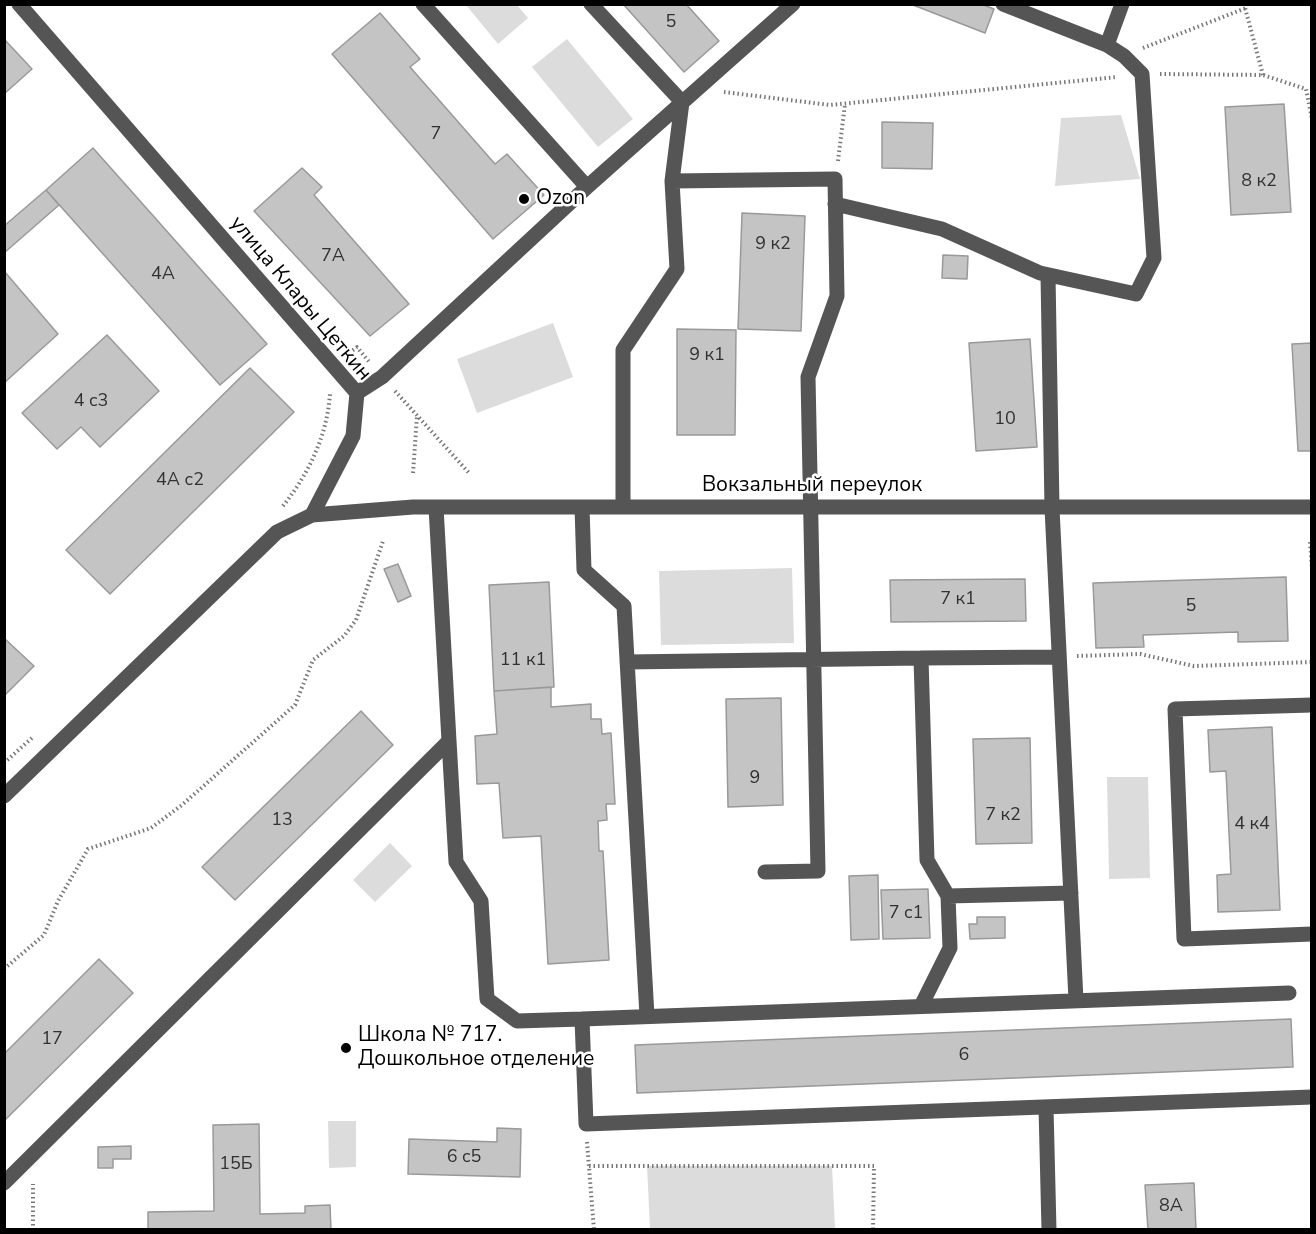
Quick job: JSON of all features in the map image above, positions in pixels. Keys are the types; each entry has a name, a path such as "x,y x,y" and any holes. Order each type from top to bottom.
{"street":[{"name":"улица Клары Цеткин","path":"19,4 357,393 353,436 312,515"},
{"path":"423,4 587,187"},
{"path":"591,4 682,102"},
{"path":"357,393 382,377 587,187 793,4"},
{"path":"836,204 942,229 1048,275 1136,294 1154,258 1142,74 1124,56 1107,45 1004,4"},
{"path":"1107,45 1122,4"},
{"path":"623,507 623,350 676,269 672,181 682,102"},
{"path":"672,181 835,179 837,296 808,377 818,871 765,872"},
{"path":"1048,275 1052,508 1076,1000"},
{"path":"436,507 456,862 481,901 487,999 517,1021 1289,993"},
{"name":"Вокзальный переулок","path":"312,515 436,507 1311,507"},
{"path":"582,507 584,570 624,606 647,1016"},
{"path":"4,796 278,532 312,515"},
{"path":"627,662 1059,657"},
{"path":"921,658 927,860 948,896 950,948 921,1006"},
{"path":"1311,705 1175,709 1184,939 1311,934"},
{"path":"4,1183 449,741"},
{"path":"948,896 1071,893"},
{"path":"582,1018 586,1124 1311,1097"},
{"path":"1046,1107 1049,1230"}],"path":[{"path":"1124,56 1245,6 1263,75"},
{"path":"698,88 830,105 1142,74 1263,75 1306,89 1311,119"},
{"path":"835,179 845,104"},
{"path":"275,513 305,475 326,429 331,386 325,376 357,346 470,474"},
{"path":"413,473 417,416"},
{"path":"4,969 44,935 58,901 88,849 151,828 182,806 295,705 313,660 344,636 356,620 383,541"},
{"path":"1310,542 1311,568"},
{"path":"1059,657 1140,654 1194,666 1311,662"},
{"path":"4,763 39,731"},
{"path":"586,1124 594,1230"},
{"path":"589,1166 873,1166 873,1230"},
{"path":"33,1230 31,1188 35,1178"}],"shaded area":[{"path":"466,5 517,5 528,18 498,44"},
{"path":"567,39 633,119 598,147 532,67"},
{"path":"1121,115 1140,179 1055,186 1061,118"},
{"path":"553,323 573,377 477,413 457,359"},
{"path":"792,568 794,643 661,645 659,571"},
{"path":"1107,777 1148,777 1150,878 1109,879"},
{"path":"390,843 412,866 375,902 353,880"},
{"path":"328,1121 356,1121 356,1167 329,1168"},
{"path":"647,1166 832,1166 835,1229 650,1229"}],"building":[{"path":"623,4 686,4 719,41 684,72"},
{"path":"981,4 994,9 985,33 913,5"},
{"path":"380,13 420,59 410,67 495,164 507,154 544,195 493,239 332,54"},
{"path":"4,39 32,69 4,94"},
{"path":"1284,104 1291,212 1231,215 1225,107"},
{"path":"882,122 933,123 932,169 882,168"},
{"path":"93,148 267,344 220,385 46,190"},
{"path":"302,168 322,187 314,195 409,304 370,336 254,211"},
{"path":"46,190 59,205 4,253 4,226"},
{"path":"742,213 805,216 801,331 738,329"},
{"path":"943,255 968,256 967,279 942,278"},
{"path":"4,271 58,334 4,383"},
{"path":"677,329 736,330 735,435 677,435"},
{"path":"107,335 159,391 100,447 81,427 57,449 22,413"},
{"path":"1030,339 1037,447 976,451 969,343"},
{"path":"1312,343 1312,451 1298,451 1292,344"},
{"path":"250,368 294,412 110,594 66,550"},
{"path":"398,564 411,596 398,602 384,569"},
{"path":"1286,577 1288,641 1238,642 1238,632 1143,635 1144,647 1096,648 1093,583"},
{"path":"1025,579 1026,621 891,622 890,580"},
{"path":"549,582 554,687 494,691 489,585"},
{"path":"4,638 34,666 4,696"},
{"path":"551,687 551,707 591,704 591,719 601,719 602,734 611,733 615,804 606,804 607,820 598,821 599,851 603,851 609,960 548,964 541,836 503,838 499,783 477,784 475,736 497,734 494,691"},
{"path":"781,698 783,805 728,807 726,699"},
{"path":"361,711 393,745 235,900 202,867"},
{"path":"1272,727 1280,910 1218,912 1217,875 1231,874 1226,771 1210,772 1208,730"},
{"path":"1030,738 1032,843 976,844 973,739"},
{"path":"878,875 879,939 851,940 849,876"},
{"path":"928,889 930,938 883,939 881,890"},
{"path":"977,917 1005,917 1005,938 970,939 969,924 977,924"},
{"path":"99,959 133,993 4,1121 4,1054"},
{"path":"1291,1019 1293,1067 637,1093 635,1045"},
{"path":"259,1124 260,1214 305,1213 305,1206 330,1205 331,1230 148,1230 148,1212 214,1211 213,1125"},
{"path":"497,1128 521,1129 520,1177 408,1174 409,1139 497,1142"},
{"path":"131,1146 131,1159 113,1159 113,1168 98,1168 98,1147"},
{"path":"1194,1183 1196,1230 1148,1230 1145,1185"}],"place":[{"name":"Ozon","path":"524,199"},
{"name":"Школа № 717. Дошкольное отделение","path":"346,1048"}]}
